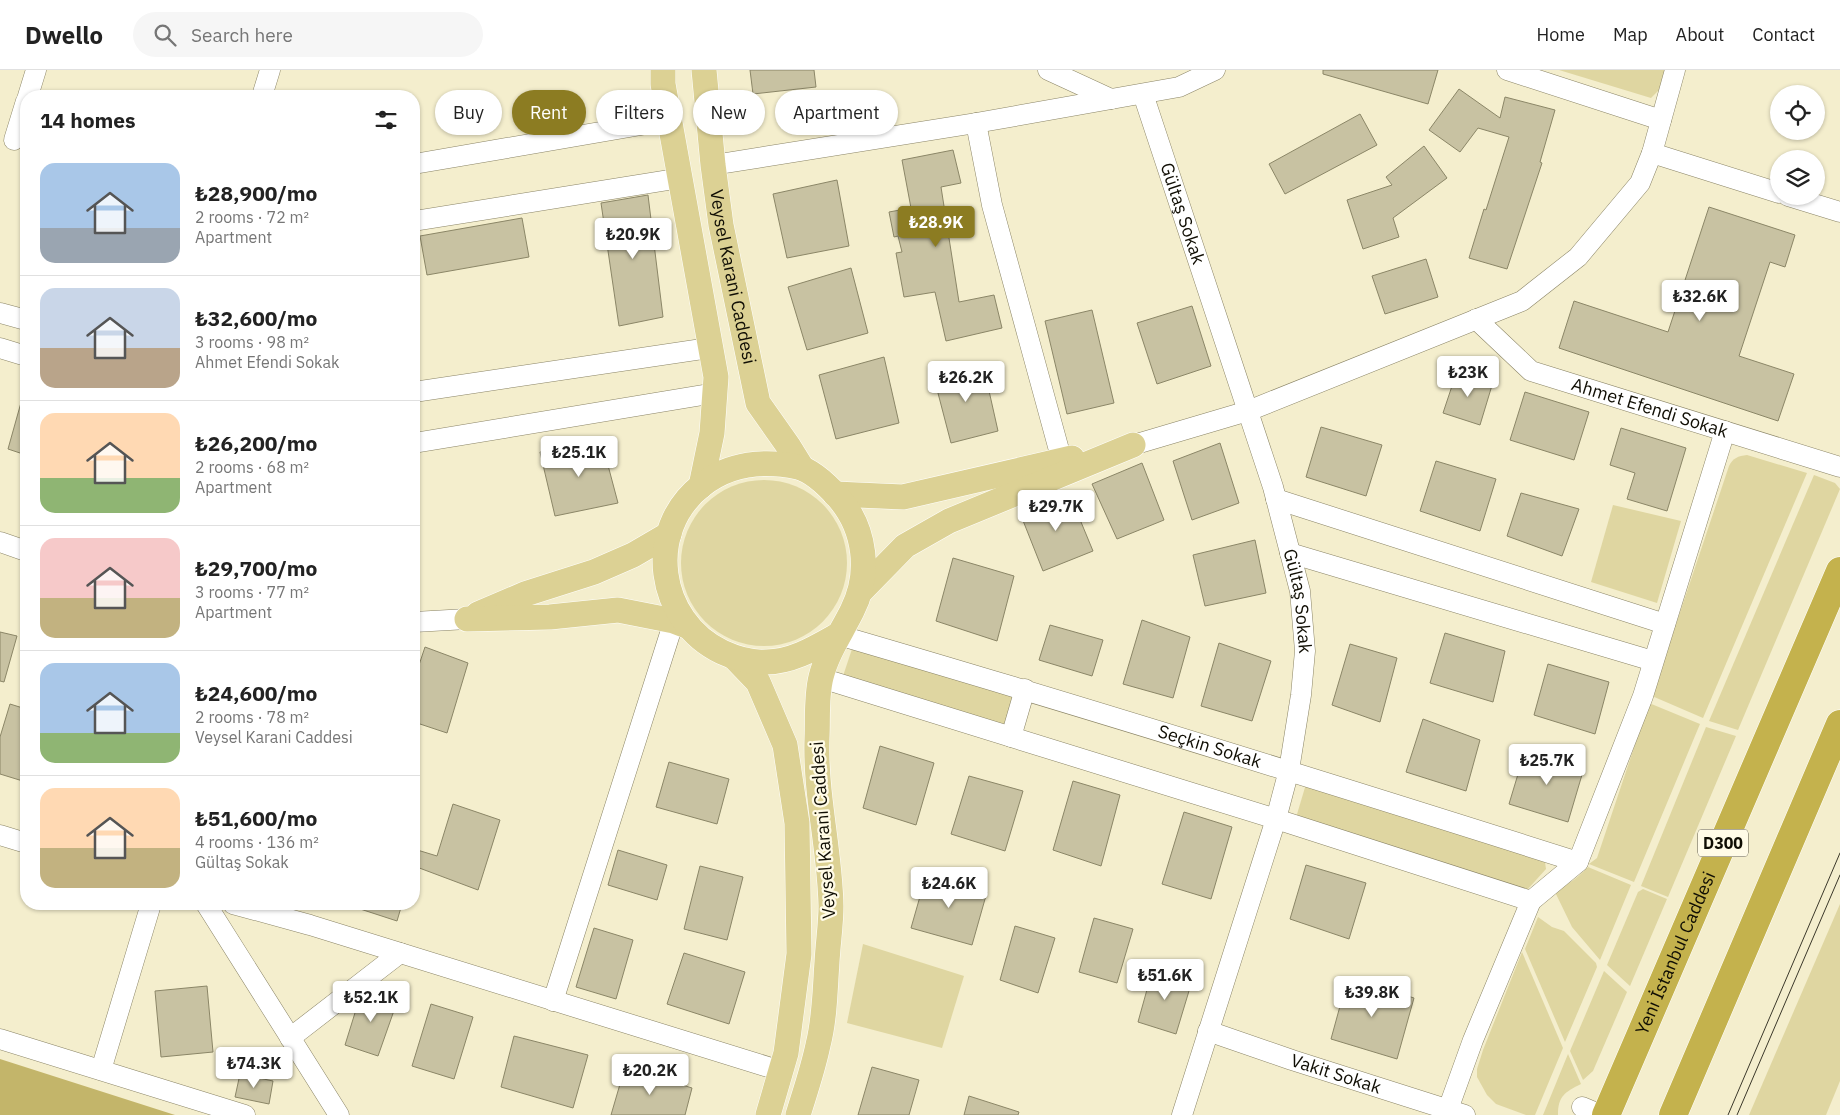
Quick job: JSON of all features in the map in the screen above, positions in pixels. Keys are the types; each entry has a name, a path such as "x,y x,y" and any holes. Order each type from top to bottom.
{"highway":[{"name":"Yeni İstanbul Caddesi","path":"1594,1111 1840,571"},
{"path":"1673,1115 1840,724"}],"main road":[{"name":"Veysel Karani Caddesi","path":"663,70 665,90"},
{"name":"Veysel Karani Caddesi","path":"704,70 721,225 758,403 802,468"},
{"name":"Veysel Karani Caddesi","path":"673,135 716,377 712,433 701,486"},
{"path":"835,494 903,497 1133,445"},
{"path":"860,592 905,546 949,521 1133,445"},
{"path":"681,623 666,582 665,558 669,534 682,507 701,486 722,473 745,465 771,463 802,468 828,486 848,508 860,534 864,563 860,592"},
{"path":"467,619 525,594 594,572 625,558 669,534"},
{"name":"Veysel Karani Caddesi","path":"798,1115 819,1042 831,906 816,765 818,694 830,651 860,592"},
{"path":"467,619 550,617 618,610 681,623 709,646 735,658 764,662 793,658 838,635"},
{"name":"Veysel Karani Caddesi","path":"735,658 758,682 785,745 797,823 799,954 786,1053 768,1115"}],"street":[{"path":"30,90 36,70"},
{"path":"264,90 270,70"},
{"path":"1048,70 1111,99"},
{"path":"713,165 1179,88 1215,70"},
{"path":"1507,70 1661,120"},
{"path":"1133,445 1248,411 1522,301 1578,257 1640,183 1652,154 1675,70"},
{"name":"Gültaş Sokak","path":"1143,94 1276,499 1300,591 1305,651 1301,695 1289,770 1276,819 1182,1115"},
{"path":"14,139 20,120"},
{"path":"976,123 992,205 1062,461"},
{"path":"420,163 596,133"},
{"path":"1652,154 1770,190"},
{"path":"420,220 681,178"},
{"path":"1817,205 1840,212"},
{"path":"0,313 20,318"},
{"name":"Ahmet Efendi Sokak","path":"1476,319 1531,371 1840,467"},
{"path":"0,348 20,354"},
{"path":"420,391 710,348"},
{"path":"420,442 715,393"},
{"path":"1453,1113 1473,1040 1531,901 1578,862 1643,696 1725,431"},
{"path":"1276,499 1665,624"},
{"path":"0,542 20,549"},
{"path":"1290,553 1653,661"},
{"path":"420,622 467,619"},
{"path":"553,1001 681,623"},
{"name":"Seçkin Sokak","path":"838,635 1025,689 1289,770 1578,862"},
{"path":"821,678 1276,819 1531,901"},
{"path":"1011,737 1025,689"},
{"path":"0,835 20,841"},
{"path":"101,1070 150,910"},
{"path":"210,910 339,1115"},
{"path":"253,910 400,953 781,1071"},
{"path":"290,1038 400,953"},
{"name":"Vakit Sokak","path":"1208,1031 1453,1113"},
{"path":"0,1039 245,1115"},
{"path":"1594,1111 1601,1115"}],"shaded area":[{"path":"1559,70 1667,70 1660,89 1651,98"},
{"path":"1747,455 1807,473 1703,718 1652,696 1729,466 1736,458"},
{"path":"1814,475 1835,483 1840,489 1738,730 1709,721"},
{"path":"764,480 796,487 810,494 823,504 833,517 840,531 847,563 840,595 833,609 823,622 810,632 796,639 764,646 732,639 718,632 705,622 695,609 688,595 681,563 688,531 695,517 705,504 718,494 732,487"},
{"path":"1613,505 1681,521 1657,603 1591,582"},
{"path":"854,643 1015,694 1005,730 841,682"},
{"path":"1649,703 1700,724 1634,882 1589,864 1597,858"},
{"path":"1706,727 1736,736 1668,897 1641,886"},
{"path":"1306,784 1545,862 1546,869 1527,890 1295,821"},
{"path":"1588,867 1631,885 1600,960 1572,927 1555,892 1574,880"},
{"path":"1643,889 1667,899 1630,986 1607,965 1638,892"},
{"path":"1840,904 1840,1081 1826,1115 1749,1115"},
{"path":"1538,917 1552,927 1564,931 1596,963 1597,967 1565,1042 1525,949"},
{"path":"863,944 964,976 942,1048 847,1023"},
{"path":"1522,952 1563,1048 1535,1115 1526,1115 1496,1104 1487,1095 1477,1077 1477,1069 1483,1050"},
{"path":"1604,971 1627,992 1593,1071 1583,1080 1570,1051"},
{"path":"1568,1054 1581,1084 1561,1099 1558,1115 1543,1115"},
{"path":"0,1059 175,1115 0,1115"}],"building":[{"path":"750,70 814,70 816,87 775,90 775,92 765,93 765,90 752,90"},
{"path":"1323,70 1438,70 1428,104 1323,74"},
{"path":"1459,89 1500,118 1505,97 1555,110 1540,162 1542,163 1507,269 1469,258 1509,137 1478,128 1460,152 1429,130"},
{"path":"1360,114 1377,145 1285,194 1269,164"},
{"path":"1424,146 1447,178 1393,218 1399,237 1363,249 1347,200 1392,185 1386,177"},
{"path":"953,150 961,183 941,187 959,302 994,295 1002,328 946,341 935,292 904,297 896,253 902,252 898,236 894,237 889,212 911,208 902,160"},
{"path":"837,180 849,246 787,258 773,194"},
{"path":"648,195 663,317 619,326 601,203"},
{"path":"1709,207 1795,235 1785,267 1770,262 1739,356 1794,374 1778,421 1559,348 1574,301 1668,332"},
{"path":"522,218 529,257 427,275 420,236"},
{"path":"1426,259 1438,297 1385,314 1372,276"},
{"path":"851,268 868,333 807,350 788,287"},
{"path":"1192,306 1211,366 1157,384 1137,323"},
{"path":"1092,310 1114,403 1067,414 1045,321"},
{"path":"884,357 899,423 836,439 819,375"},
{"path":"983,364 998,431 951,443 933,374"},
{"path":"1457,371 1493,382 1480,425 1443,413"},
{"path":"1525,392 1589,412 1574,460 1510,440"},
{"path":"20,406 20,453 8,449"},
{"path":"1321,427 1382,445 1366,496 1306,477"},
{"path":"1621,428 1686,448 1667,511 1627,499 1635,473 1610,465"},
{"path":"601,439 618,503 555,516 540,452"},
{"path":"1220,443 1239,503 1192,520 1173,461"},
{"path":"1436,461 1496,479 1480,531 1420,511"},
{"path":"1142,463 1164,520 1117,539 1092,484"},
{"path":"1069,493 1093,551 1043,571 1020,513"},
{"path":"1521,493 1579,509 1562,556 1507,536"},
{"path":"1255,540 1266,593 1205,606 1193,555"},
{"path":"953,558 1014,576 997,641 936,621"},
{"path":"1142,620 1190,637 1173,698 1123,684"},
{"path":"1050,625 1103,640 1092,676 1039,660"},
{"path":"0,632 17,636 4,682 0,681"},
{"path":"1445,633 1505,651 1493,702 1430,683"},
{"path":"1219,643 1271,661 1252,721 1201,706"},
{"path":"1350,644 1397,658 1380,722 1332,705"},
{"path":"425,647 468,663 447,733 420,724 420,662"},
{"path":"1548,664 1609,682 1595,734 1534,715"},
{"path":"10,704 20,707 20,780 0,774 0,737"},
{"path":"1423,719 1480,740 1466,791 1406,772"},
{"path":"880,746 934,763 916,825 863,808"},
{"path":"1525,751 1584,768 1568,822 1509,804"},
{"path":"669,762 729,779 717,824 656,807"},
{"path":"969,776 1023,791 1005,851 951,834"},
{"path":"1073,781 1120,795 1101,866 1053,850"},
{"path":"453,804 500,820 478,890 420,868 420,851 437,856"},
{"path":"1184,812 1232,827 1211,899 1162,884"},
{"path":"618,850 667,865 657,900 608,885"},
{"path":"1306,865 1366,883 1349,939 1290,919"},
{"path":"700,866 743,877 727,940 684,929"},
{"path":"927,872 987,892 972,945 911,928"},
{"path":"363,910 400,910 397,921"},
{"path":"1094,918 1133,929 1117,983 1079,972"},
{"path":"1015,926 1055,938 1038,993 1000,980"},
{"path":"594,928 633,940 616,999 576,987"},
{"path":"684,953 745,972 729,1024 667,1004"},
{"path":"1153,968 1192,981 1176,1034 1138,1022"},
{"path":"1348,977 1414,998 1397,1059 1331,1039"},
{"path":"207,986 213,1052 161,1057 155,991"},
{"path":"370,991 397,1002 378,1056 345,1045 359,1000"},
{"path":"431,1004 473,1017 454,1079 412,1066"},
{"path":"514,1036 588,1055 573,1108 501,1087"},
{"path":"625,1067 692,1088 685,1115 611,1115"},
{"path":"872,1067 919,1080 909,1115 858,1115"},
{"path":"240,1074 273,1081 269,1104 235,1097"},
{"path":"969,1096 1019,1112 1018,1115 964,1115"}],"tram line":[{"path":"1728,1115 1840,853"},
{"path":"1737,1115 1840,875"}]}
